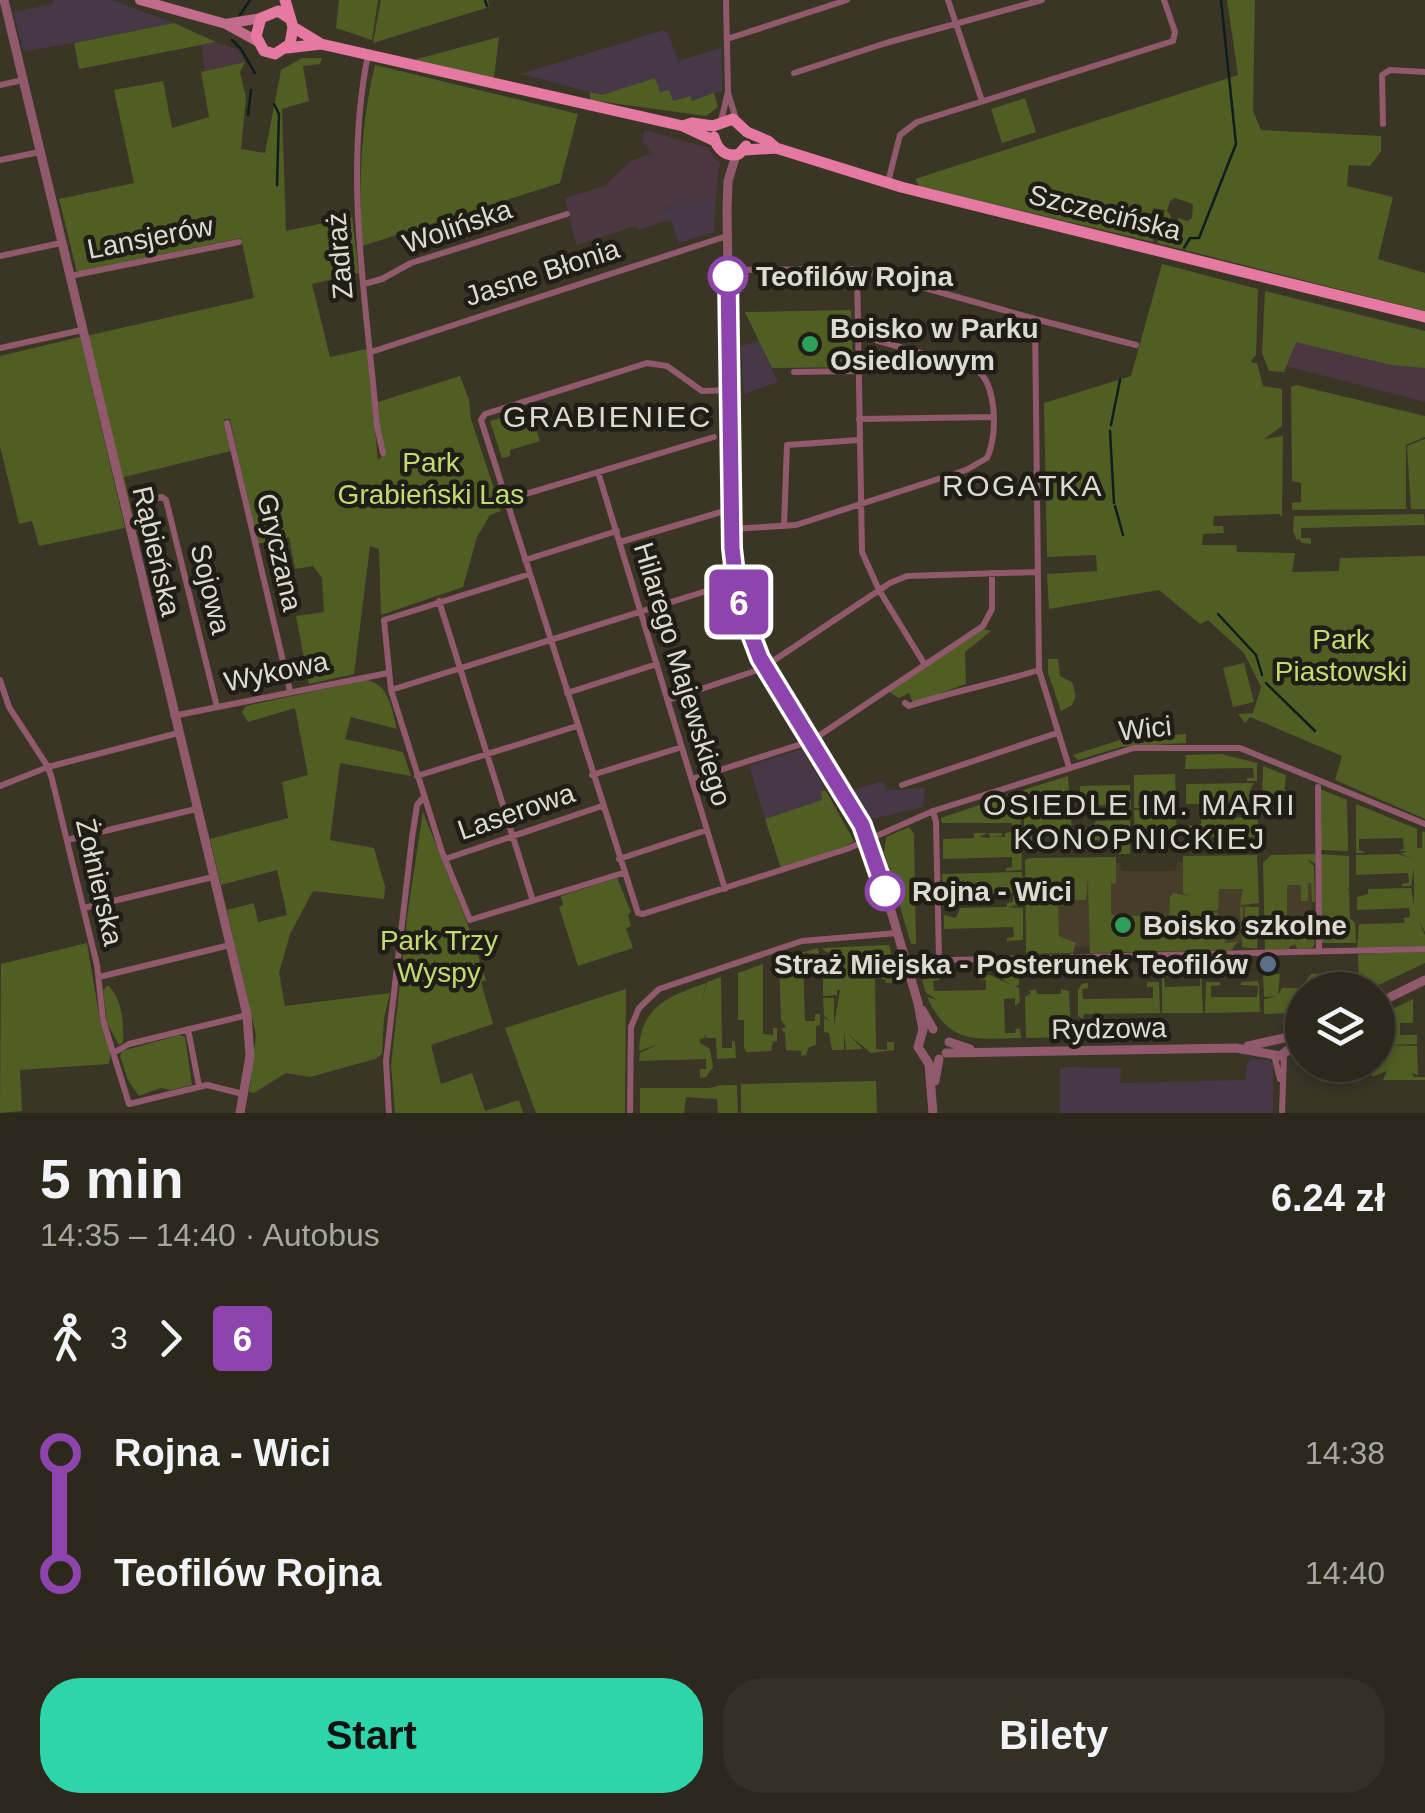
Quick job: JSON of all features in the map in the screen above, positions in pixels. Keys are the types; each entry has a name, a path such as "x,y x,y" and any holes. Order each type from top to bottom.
{"main road":[{"path":"140,0 226,24 257,41 271,54 320,44 683,126 718,146 720,123"},
{"path":"257,41 256,32 273,0"},
{"path":"285,0 291,23 288,48"},
{"path":"226,24 278,12 320,44"},
{"path":"683,126 736,120"},
{"name":"Szczecińska","path":"736,120 747,132 776,148 888,184 1425,316"},
{"path":"740,153 747,132"},
{"name":"Szczecińska","path":"718,146 740,153 776,148"}],"street":[{"name":"Rąbieńska","path":"4,0 247,1015 250,1047 240,1113"},
{"path":"726,0 728,92 736,120"},
{"path":"727,38 847,0"},
{"path":"948,0 982,101"},
{"path":"794,74 1042,0"},
{"path":"888,184 900,134 906,128 1172,41 1175,32 1164,0"},
{"name":"Zadraż","path":"368,55 358,120 356,170 377,426 383,452"},
{"path":"1384,124 1382,75 1390,70 1425,72"},
{"path":"0,85 23,80"},
{"path":"720,123 728,92"},
{"path":"718,146 728,182 735,582 746,626 765,666 868,838 918,1002 922,1033 918,1047 927,1059 933,1113"},
{"path":"0,160 40,152"},
{"path":"728,182 740,153"},
{"name":"Wolińska","path":"364,284 382,280 411,263 566,214"},
{"name":"Jasne Błonia","path":"370,352 727,236"},
{"name":"Lansjerów","path":"69,276 239,242"},
{"path":"0,256 61,244"},
{"path":"728,270 857,269 1136,345"},
{"path":"857,269 863,556 925,666"},
{"path":"1035,319 1039,670 1070,767"},
{"path":"0,348 82,330"},
{"path":"732,529 784,526 860,504 982,463 992,448 992,388 987,377 976,369 858,335"},
{"path":"530,574 385,618 391,690 445,859 470,920 624,873 566,693 530,574 482,424 485,414 647,363 669,368 702,391 730,390"},
{"path":"794,372 858,372"},
{"path":"859,419 992,417"},
{"name":"Gryczana","path":"228,423 290,691"},
{"path":"506,500 714,437"},
{"path":"784,526 786,445 860,440"},
{"name":"Hilarego Majewskiego","path":"598,472 725,888"},
{"name":"Sojowa","path":"149,500 166,500 217,706"},
{"path":"620,542 732,509"},
{"path":"525,560 616,531"},
{"path":"668,700 765,666 879,590 907,576 1037,572"},
{"path":"692,779 811,741 925,666 988,621 992,573"},
{"path":"391,690 735,582"},
{"path":"439,601 533,900"},
{"path":"566,693 657,664"},
{"path":"904,704 909,706 964,688 980,689 1039,670"},
{"name":"Wykowa","path":"173,716 388,673"},
{"name":"Żołnierska","path":"0,680 10,706 48,767 84,908 99,977 103,1020 130,1104 199,1086"},
{"path":"418,776 577,726"},
{"path":"0,786 48,767 178,733"},
{"path":"902,785 1058,733"},
{"path":"592,775 682,747"},
{"name":"Wici","path":"624,873 634,908 640,914 828,856 933,810 1134,748 1235,747 1425,824"},
{"path":"1318,787 1318,952"},
{"path":"389,1113 386,1061 410,848 418,805 424,797"},
{"name":"Laserowa","path":"445,859 602,806"},
{"path":"67,840 196,808"},
{"path":"933,810 939,959"},
{"path":"619,859 707,830"},
{"path":"84,908 213,877"},
{"path":"630,1113 631,1026 640,1008 659,990 802,941 898,933"},
{"path":"99,977 230,945"},
{"path":"906,962 1425,949"},
{"path":"1395,995 1425,980"},
{"path":"918,1002 934,1029 944,1034 948,1042 932,1096"},
{"path":"114,1052 129,1044 247,1015"},
{"path":"188,1029 199,1086 244,1094"},
{"path":"922,1033 934,1029"},
{"name":"Rydzowa","path":"948,1042 982,1053"},
{"path":"1282,1113 1279,1049 1285,1046"},
{"name":"Rydzowa","path":"942,1056 1279,1049"},
{"path":"927,1059 942,1056"}],"shaded area":[{"path":"53,0 112,0 174,23 24,52 13,12 53,4"},
{"path":"664,30 678,61 722,48 722,91 691,101 689,96 673,101 660,93 655,78 602,95 521,74"},
{"path":"216,42 239,50 245,62 205,71 201,45"},
{"path":"645,130 707,147 720,163 716,196 661,210 663,222 638,230 636,226 576,245 565,198 604,186 632,160 652,154 642,142"},
{"path":"716,196 714,232 679,243 671,220 663,222 660,211"},
{"path":"1293,335 1425,365 1425,402 1286,366"},
{"path":"759,341 778,382 744,394 741,346"},
{"path":"802,749 830,798 765,819 749,766"},
{"path":"882,781 888,790 925,788 923,807 871,819 853,790"},
{"path":"1254,861 1249,888 1250,936 1241,943 1035,948 1030,865 1120,863 1121,871 1175,871 1178,862"},
{"path":"1268,862 1311,865 1312,940 1275,943"},
{"path":"1252,1059 1269,1060 1273,1065 1273,1113 1060,1113 1060,1067 1122,1068 1119,1083 1246,1080 1246,1066"}],"green space":[{"path":"339,0 378,0 372,40 336,28"},
{"path":"381,0 488,0 489,7 373,43"},
{"path":"1227,0 1255,0 1253,111 1261,130 1381,136 1381,151 1370,166 1349,165 1347,186 1393,197 1378,259 1425,273 1425,311 1157,243 1161,232 1173,232 1178,218 1192,218 1193,204 1175,198 1167,211 1171,216 1168,226 1162,225 1165,210 1153,208 1150,219 1157,224 1153,242 919,186 915,179 1238,75"},
{"path":"174,23 216,42 79,69 74,43"},
{"path":"499,37 491,79 417,61 417,59"},
{"name":"Park Grabieński Las","path":"302,58 322,58 320,64 303,66 309,101 282,109 286,231 352,217 359,273 312,284 330,357 367,349 378,460 382,456 378,402 460,376 498,501 488,504 485,497 479,500 482,509 499,504 501,511 490,515 477,537 463,587 381,615 379,549 370,546 354,674 309,684 296,616 324,612 322,578 313,566 295,569 289,537 257,544 230,419 224,419 231,451 124,477 135,526 131,527 86,336 254,298 241,238 77,272 59,199 134,183 114,90 163,81 172,128 209,117 201,72 245,62 240,72 246,98 241,149 265,153 281,70"},
{"path":"375,65 578,114 560,183 362,246 362,155"},
{"path":"655,78 660,92 669,90 673,101 690,96 692,101 714,93 718,107 706,116 590,100 590,92 602,95"},
{"path":"1025,98 1036,132 1002,143 991,109"},
{"name":"Park Piastowski","path":"1162,264 1258,289 1256,355 1251,360 1257,363 1263,386 1282,389 1282,426 1264,439 1283,436 1282,517 1214,516 1213,526 1223,526 1224,533 1203,534 1202,545 1236,545 1237,552 1295,553 1292,572 1339,571 1340,558 1425,556 1425,819 1335,780 1342,756 1250,717 1245,723 1238,714 1253,713 1261,687 1244,653 1208,620 1200,624 1159,590 1049,609 1047,574 1097,571 1096,555 1047,557 1044,403 1131,376"},
{"path":"1265,291 1425,331 1425,368 1391,365 1296,342 1284,372 1269,371 1262,353"},
{"path":"851,310 853,367 772,368 745,312"},
{"path":"80,337 125,528 39,546 32,521 19,524 0,446 0,356"},
{"path":"1296,385 1425,416 1425,437 1406,445 1406,509 1292,510 1292,503 1301,502 1301,483 1292,481 1291,387"},
{"path":"530,409 540,441 510,450 510,456 502,458 490,421"},
{"path":"1425,439 1425,509 1411,509 1407,446"},
{"path":"1424,514 1425,525 1301,528 1301,538 1311,538 1311,544 1298,538 1297,541 1293,531 1294,516"},
{"path":"983,629 991,631 965,652 966,684 913,703 909,693 899,698 889,692"},
{"path":"1048,659 1058,659 1060,676 1072,682 1076,696 1072,705 1061,711 1048,673"},
{"path":"1244,663 1254,702 1233,707 1223,668"},
{"path":"366,680 385,692 397,729 351,717 345,739 403,752 411,776 340,763 330,840 374,848 385,887 384,899 313,891 290,934 279,973 285,1006 390,993 382,1054 310,1077 286,1073 254,1093 249,1092 256,1035 227,910 254,903 258,922 287,915 277,870 221,885 210,839 288,818 282,782 308,775 295,708 248,722 242,712 246,706"},
{"path":"1186,734 1186,743 1121,747 1078,760 1073,755 1123,739"},
{"path":"1221,754 1257,763 1257,781 1247,781 1254,778 1253,768 1185,769 1186,755"},
{"path":"1263,766 1286,775 1287,801 1262,800"},
{"path":"1175,774 1176,807 1163,807 1170,804 1169,794 1139,795 1138,805 1145,808 1134,808 1134,775"},
{"path":"1068,776 1070,809 1059,810 1064,806 1064,797 1031,797 1031,807 1038,810 1024,810 1023,790"},
{"path":"1254,783 1249,792 1258,793 1258,815 1247,816 1254,813 1254,803 1186,804 1186,784"},
{"path":"1130,785 1131,818 1113,818 1120,815 1119,805 1080,806 1080,786"},
{"path":"1320,789 1347,800 1348,851 1321,850"},
{"path":"821,791 826,791 854,841 781,868 765,819 822,800"},
{"path":"1020,791 1021,835 1009,836 1021,838 1022,870 1006,871 1012,867 1012,857 943,859 943,839 974,838 974,833 987,833 980,837 990,838 989,833 1002,833 992,837 1005,837 1005,833 1012,832 1012,823 942,823 941,818"},
{"path":"1356,804 1417,829 1417,848 1422,848 1422,831 1425,832 1425,932 1418,919 1425,946 1357,948 1359,924 1405,923 1403,918 1410,917 1409,908 1357,910 1357,897 1368,894 1368,889 1411,888 1414,905 1414,868 1411,886 1402,886 1409,883 1408,873 1356,875 1356,855 1398,854 1414,859 1401,854 1407,851 1398,851 1404,849 1403,838 1359,839 1359,850 1366,853 1356,853"},
{"path":"1176,809 1177,841 1164,842 1171,839 1170,829 1139,829 1139,839 1146,842 1135,842 1134,810"},
{"name":"Park Trzy Wyspy","path":"423,812 468,925 486,980 481,982 493,1024 431,1045 441,1084 472,1073 485,1111 519,1100 523,1113 395,1113 391,1065"},
{"path":"1071,812 1072,844 1059,844 1065,841 1064,831 1032,832 1032,841 1039,844 1024,844 1024,813"},
{"path":"1258,817 1258,852 1249,852 1248,847 1255,847 1254,837 1187,837 1187,826 1201,824 1201,818"},
{"path":"1130,820 1130,854 1114,854 1114,850 1120,849 1120,840 1081,840 1081,829 1091,830 1096,821"},
{"path":"909,827 914,834 916,944 911,944 884,852 886,837"},
{"path":"1315,854 1316,864 1307,859 1314,866 1315,902 1311,883 1308,901 1301,901 1301,885 1287,885 1287,939 1308,938 1309,934 1315,944 1312,948 1297,949 1296,945 1265,950 1263,863 1271,855"},
{"path":"1319,854 1349,856 1347,889 1356,943 1320,943 1324,920 1320,926"},
{"path":"1257,855 1259,903 1240,905 1243,889 1219,889 1218,910 1209,911 1218,913 1219,926 1228,924 1224,943 1237,942 1232,950 1090,953 1088,878 1086,900 1058,901 1059,936 1076,943 1073,953 1026,954 1025,860 1029,858 1116,857 1111,915 1169,920 1173,893 1190,896 1183,893 1183,856"},
{"path":"1022,872 1023,904 1008,907 1023,908 1023,940 1007,941 1014,937 1013,927 944,929 944,915 956,918 960,908 1007,907 1007,903 1013,902 1013,893 943,894 942,874"},
{"path":"617,878 631,912 631,926 626,928 633,948 578,966 559,907 563,905 561,896"},
{"path":"1240,907 1242,934 1245,907 1259,907 1257,949 1242,947"},
{"path":"87,943 100,1021 111,1049 109,1064 20,1070 22,1111 0,1113 1,964"},
{"path":"889,945 896,969 858,972 892,971 892,983 875,979 876,1049 887,1050 887,1042 894,1042 894,1050 871,1053 848,1034 863,1049 846,1050 844,1031 844,1050 832,1050 829,1033 824,1032 824,1018 830,1021 824,1016 823,998 834,998 834,1025 840,990 837,995 823,996 823,967 837,965 823,965 823,961 838,957 838,953 822,948"},
{"path":"818,948 819,954 805,953 803,958 805,1021 815,1021 815,1014 820,1014 820,1025 816,1026 816,1045 801,1056 801,1051 786,1050 781,1029 786,1027 781,1020 779,959"},
{"path":"1425,951 1425,963 1395,977 1395,972 1358,972 1358,954"},
{"path":"1127,959 1127,976 1079,973 1081,960"},
{"path":"763,964 763,1034 773,1035 773,1028 777,1028 777,1042 773,1041 771,1051 747,1052 744,1020 738,1020 738,973"},
{"path":"1000,968 1009,968 1010,973 1019,968 1019,985 1015,986 1019,988 1020,1002 1015,1006 1015,998 1004,999 1005,1033 1015,1033 1020,1028 1021,1038 977,1038 955,1031 936,1013 927,997 938,1000 926,993 922,980 939,976 939,980 933,981 934,991 986,990 986,980 979,979 980,975 1012,985 994,974 1000,974"},
{"path":"1174,972 1174,976 1164,977 1165,987 1200,986 1200,976 1194,972 1201,973 1203,1013 1162,1013 1162,974"},
{"path":"1280,974 1278,995 1282,988 1285,1013 1264,1014 1264,999 1277,996 1264,997 1263,975"},
{"path":"721,977 722,1048 732,1048 735,1041 736,1058 717,1059 716,1038 704,1034 700,1043 710,1049 713,1067 706,1077 700,1078 700,1069 706,1069 706,1059 639,1061 640,1053 659,1044 639,1051 645,1024 659,1005 706,983 702,1002 707,982"},
{"path":"1147,982 1159,982 1160,1013 1084,1014 1083,1019 1078,1016 1078,990 1082,984 1088,983 1088,988 1082,989 1083,999 1153,998 1153,987 1147,987"},
{"path":"1206,982 1220,982 1211,986 1211,997 1257,997 1258,986 1241,982 1259,984 1260,1012 1205,1013"},
{"path":"108,985 121,1011 123,1042 119,1045 107,1023 103,990"},
{"path":"626,989 625,1113 536,1113 505,1028"},
{"path":"1036,989 1037,994 1069,991 1071,1037 1026,1038 1025,997"},
{"path":"1413,999 1413,1023 1400,1023 1400,1035 1417,1035 1417,1044 1395,1045 1395,1008"},
{"path":"180,1035 185,1037 192,1085 161,1088 139,1096 128,1080 122,1051"},
{"path":"1395,1045 1417,1046 1418,1075 1412,1073 1425,1080 1395,1080"},
{"path":"876,1081 877,1113 741,1113 741,1084"},
{"path":"737,1085 738,1113 718,1113 717,1099 686,1097 684,1113 640,1113 640,1088"}],"waterway":[{"path":"240,15 250,0"},
{"path":"485,0 487,6"},
{"path":"1184,248 1190,238 1199,238 1236,144 1221,0"},
{"path":"232,40 255,73"},
{"path":"248,115 251,90"},
{"path":"274,104 279,114 277,185"},
{"path":"1111,425 1120,380"},
{"path":"1110,431 1114,503"},
{"path":"1115,506 1123,535"},
{"path":"1218,614 1256,655 1262,675"},
{"path":"1266,683 1315,731"}],"bus line":[{"name":"6","path":"728,276 732,548 738,600 760,658 862,825 885,891"}],"place":[{"name":"Teofilów Rojna","path":"728,276"},
{"name":"Boisko w Parku Osiedlowym","path":"810,344"},
{"name":"Rojna - Wici","path":"885,891"},
{"name":"Boisko szkolne","path":"1123,925"},
{"name":"Straż Miejska - Posterunek Teofilów","path":"1268,964"}],"district":[{"name":"GRABIENIEC","path":"608,417"},
{"name":"ROGATKA","path":"1023,486"},
{"name":"OSIEDLE IM. MARII KONOPNICKIEJ","path":"1140,822"}]}
